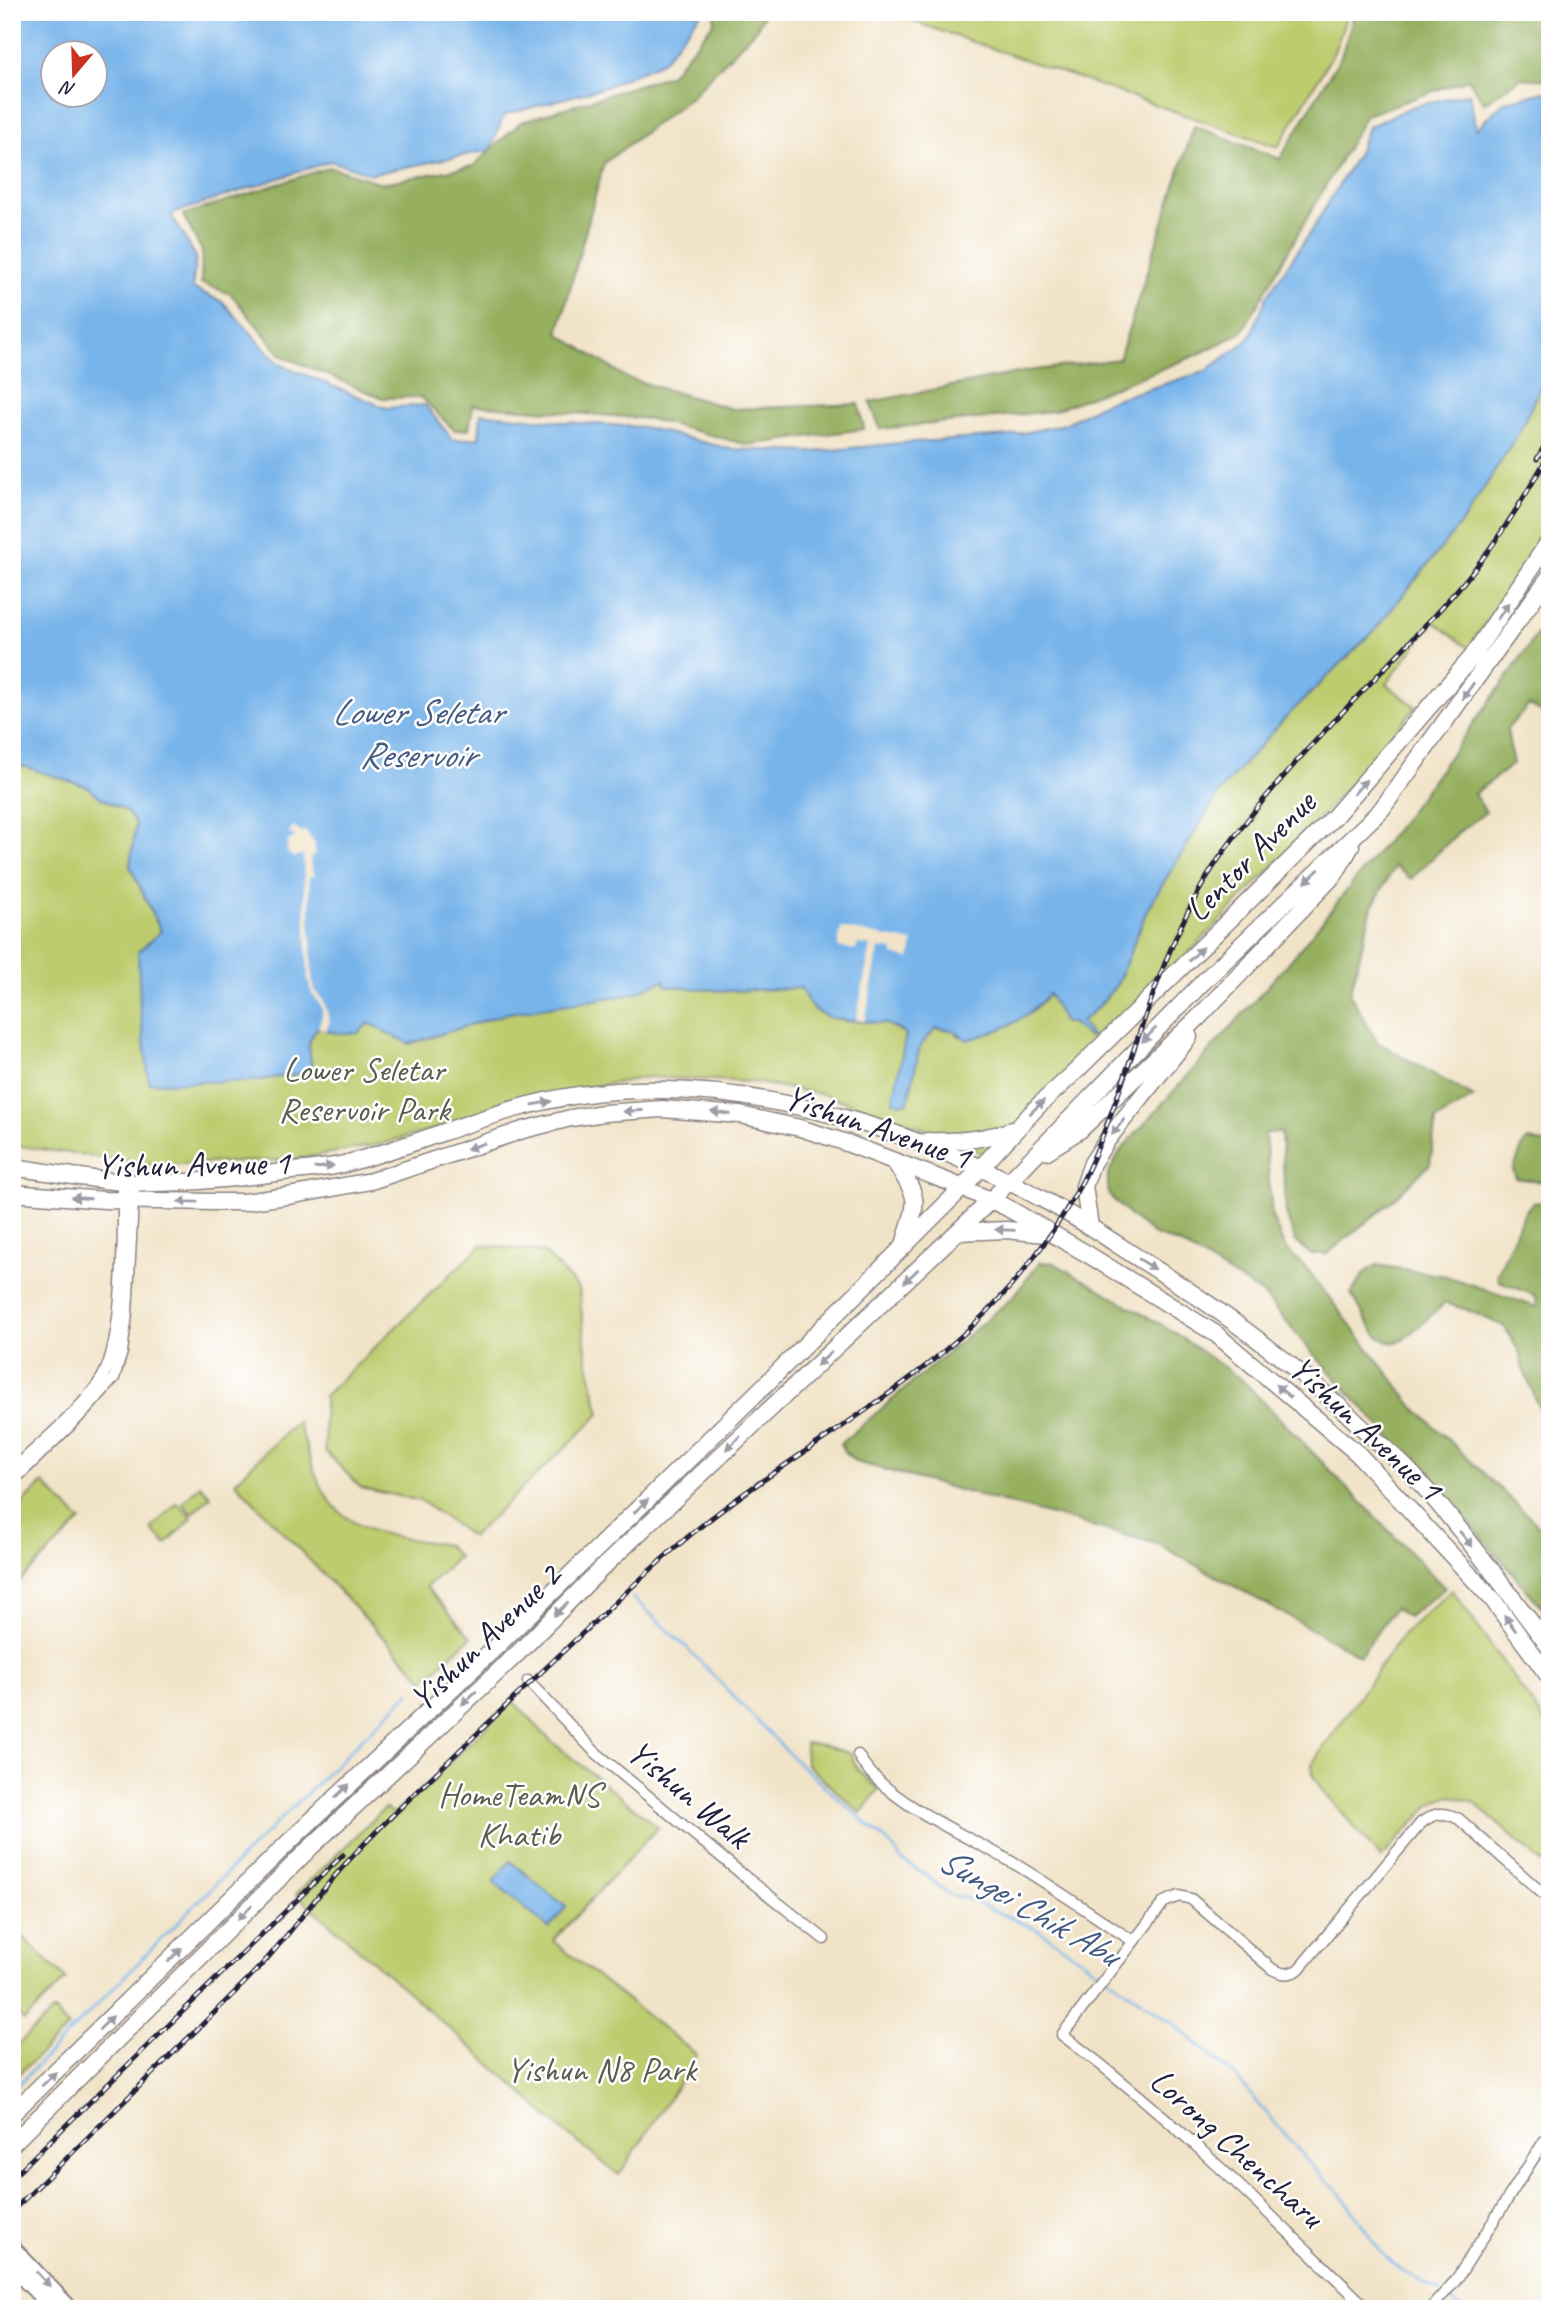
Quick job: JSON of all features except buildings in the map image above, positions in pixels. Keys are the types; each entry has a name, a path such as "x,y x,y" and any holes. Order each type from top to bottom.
{"main road":[{"name":"Lentor Avenue","path":"962,1188 1016,1128 1334,817 1472,657 1550,540"},
{"name":"Lentor Avenue","path":"1009,1182 1144,1041 1381,810 1550,576"},
{"path":"1027,1163 1080,1130 1198,1018 1335,874 1361,828"},
{"path":"1090,1227 1084,1186 1092,1163 1108,1139 1237,978"},
{"name":"Yishun Avenue 1","path":"12,1167 128,1181 240,1178 341,1165 527,1106 578,1095 632,1090 685,1089 770,1100 914,1140 1040,1197 1219,1309 1281,1356 1341,1407 1412,1474 1485,1561 1550,1648"},
{"path":"770,1100 790,1110 792,1114 789,1121 779,1124"},
{"name":"Yishun Avenue 1","path":"12,1193 128,1200 244,1202 344,1187 429,1163 523,1130 604,1113 662,1109 740,1115 833,1138 991,1200 1090,1255 1216,1334 1358,1454 1493,1600 1550,1678"},
{"path":"914,1140 964,1141 992,1137 1016,1128"},
{"path":"894,1161 916,1196 903,1248"},
{"name":"Yishun Avenue 2","path":"12,2144 377,1783 519,1651 597,1572 1009,1182"},
{"name":"Yishun Avenue 2","path":"12,2114 272,1859 501,1642 962,1188"},
{"path":"957,1231 1007,1230 1053,1235"},
{"path":"272,1859 268,1874 276,1877 285,1873"},
{"path":"12,2247 71,2309"},
{"path":"12,2267 53,2309"}],"street":[{"path":"12,1482 87,1409 114,1378 122,1352 127,1314 128,1181"},
{"path":"12,1471 92,1391 103,1375 113,1348 128,1200"},
{"name":"Yishun Walk","path":"528,1681 594,1751 824,1939"},
{"path":"858,1755 865,1768 878,1782 920,1810 1043,1881 1133,1941 1164,1902 1171,1897 1185,1897 1191,1899 1272,1969 1286,1975 1298,1969 1421,1824 1432,1815 1449,1814 1458,1819 1550,1900"},
{"name":"Lorong Chencharu","path":"1133,1941 1062,2035 1116,2077 1250,2195 1368,2309"},
{"path":"1432,2307 1452,2285 1550,2132"}],"green space":[{"path":"716,12 765,12 757,28 690,98 604,163 558,333 627,378 732,409 859,404 864,429 748,445 650,419 473,405 469,429 454,430 421,397 382,398 282,356 231,294 201,283 202,251 183,215 330,167 382,183 473,166 521,122 670,75 713,24"},
{"path":"886,12 1348,12 1334,52 1278,147"},
{"path":"1355,12 1550,12 1550,80 1521,78 1484,103 1468,79 1366,115 1242,332 1197,355 1053,411 880,429 870,402 1028,371 1119,359 1194,126 1280,159 1341,56"},
{"name":"Lower Seletar Reservoir Park","path":"1550,365 1550,526 1469,648 1434,622 1386,684 1416,707 1325,812 1103,1042 986,1155 937,1133 826,1095 753,1082 648,1077 575,1090 381,1144 293,1160 152,1165 12,1145 12,772 23,766 88,787 101,798 125,810 136,824 130,866 161,932 254,1081 310,1072 309,1046 318,1027 338,1033 358,1033 368,1024 410,1044 508,1013 633,994 664,980 726,991 802,988 812,1008 831,1017 846,1022 856,1020 889,1024 906,1034 929,1036 935,1028 953,1030 960,1037 1032,1012 1049,993 1064,1023 1071,1023 1091,1037 1081,1022 1100,1005 1117,984 1148,908 1221,790 1284,719 1375,630 1466,517 1521,429"},
{"path":"1550,615 1550,718 1529,705 1507,729 1513,764 1474,794 1486,812 1459,832 1411,879 1395,866 1372,907 1350,994 1377,1042 1474,1097 1436,1120 1430,1164 1387,1205 1327,1254 1310,1254 1295,1241 1286,1213 1281,1132 1265,1133 1272,1217 1285,1248 1307,1269 1414,1407 1538,1525 1550,1532 1550,1617 1479,1534 1309,1349 1263,1294 1180,1244 1153,1234 1108,1194 1108,1174 1121,1150 1290,961 1398,827"},
{"path":"1528,1140 1550,1144 1550,1183 1516,1178 1513,1171 1523,1145"},
{"path":"1534,1202 1550,1204 1550,1434 1522,1366 1519,1351 1504,1326 1445,1303 1403,1340 1385,1341 1371,1328 1351,1294 1365,1272 1377,1265 1446,1276 1536,1307 1534,1295 1499,1281 1497,1275 1525,1211"},
{"path":"481,1245 544,1252 579,1289 587,1359 600,1414 472,1537 421,1501 361,1488 325,1451 324,1396"},
{"path":"1040,1262 1054,1263 1169,1329 1242,1380 1445,1588 1408,1617 1395,1608 1360,1656 1158,1544 856,1462 845,1452 840,1444 1013,1297"},
{"path":"297,1421 318,1480 339,1511 352,1521 382,1534 447,1545 458,1557 426,1587 471,1637 424,1680 235,1482"},
{"path":"43,1483 81,1521 12,1589 12,1514"},
{"path":"200,1485 211,1496 192,1514 182,1503"},
{"path":"177,1503 192,1518 166,1544 151,1529"},
{"path":"1452,1590 1550,1729 1550,1870 1474,1803 1447,1796 1430,1805 1381,1858 1313,1776 1312,1764 1402,1635"},
{"name":"Yishun N8 Park","path":"513,1701 551,1741 658,1827 553,1941 697,2055 619,2175 561,2129 296,1894 385,1808 393,1813 413,1798"},
{"path":"805,1743 823,1745 851,1754 857,1769 879,1789 861,1813 806,1764"},
{"path":"12,1926 66,1979 24,2021 12,2009"},
{"path":"54,2011 69,2027 12,2080 12,2050"}],"water":[{"name":"Lower Seletar Reservoir","path":"12,12 702,12 662,62 605,87 504,115 490,150 372,174 331,161 171,214 196,257 192,288 223,302 279,364 386,408 425,405 453,440 479,438 481,413 643,427 730,449 812,452 1009,436 1065,424 1106,402 1206,371 1249,339 1267,296 1315,225 1359,151 1368,127 1411,107 1469,93 1476,129 1504,102 1544,92 1550,95 1550,365 1521,429 1466,517 1375,630 1284,719 1221,790 1148,908 1117,984 1100,1005 1081,1022 1092,1037 1071,1023 1064,1023 1049,994 1021,1018 967,1040 953,1030 936,1028 920,1046 908,1102 900,1103 893,1101 906,1034 894,1027 828,1017 810,1005 801,988 726,991 666,986 664,980 633,994 508,1013 409,1044 368,1024 358,1033 333,1032 318,1027 309,1046 310,1072 254,1081 149,1083 140,1009 138,952 161,931 130,866 136,824 125,810 101,798 88,787 23,766 12,772"},
{"path":"510,1861 566,1907 549,1928 493,1882"}],"pier":[{"path":"293,827 301,832 305,831 315,844 315,853 310,862 314,876 309,876 312,979 315,990 324,1002 330,1022 325,1031 318,1027 322,1007 312,994 308,979 303,854 293,857 287,848 288,841 296,837 289,833"},
{"path":"841,928 913,942 910,959 893,955 893,950 879,948 865,1021 856,1020 871,946 858,944 856,950 838,947"}],"waterway":[{"name":"Sungei Chik Abu","path":"632,1597 685,1646 797,1762 889,1843 901,1859 948,1894 970,1900 1040,1931 1173,2023 1234,2075 1313,2167 1342,2195 1380,2251 1402,2271 1441,2292"},
{"path":"12,2091 246,1853 410,1692"},
{"name":"Sungei Chik Abu","path":"1446,2296 1462,2309"}],"railway":[{"path":"1537,459 1550,436"},
{"path":"12,2211 254,1973 339,1871 377,1831 615,1602 712,1518 941,1354 983,1316 1021,1274 1059,1221 1091,1163 1108,1123 1165,962 1203,884 1227,847 1281,780 1471,574 1507,524 1550,452"},
{"path":"12,2178 343,1855"}],"park label":[{"name":"HomeTeamNS Khatib","path":"519,1814"}]}
